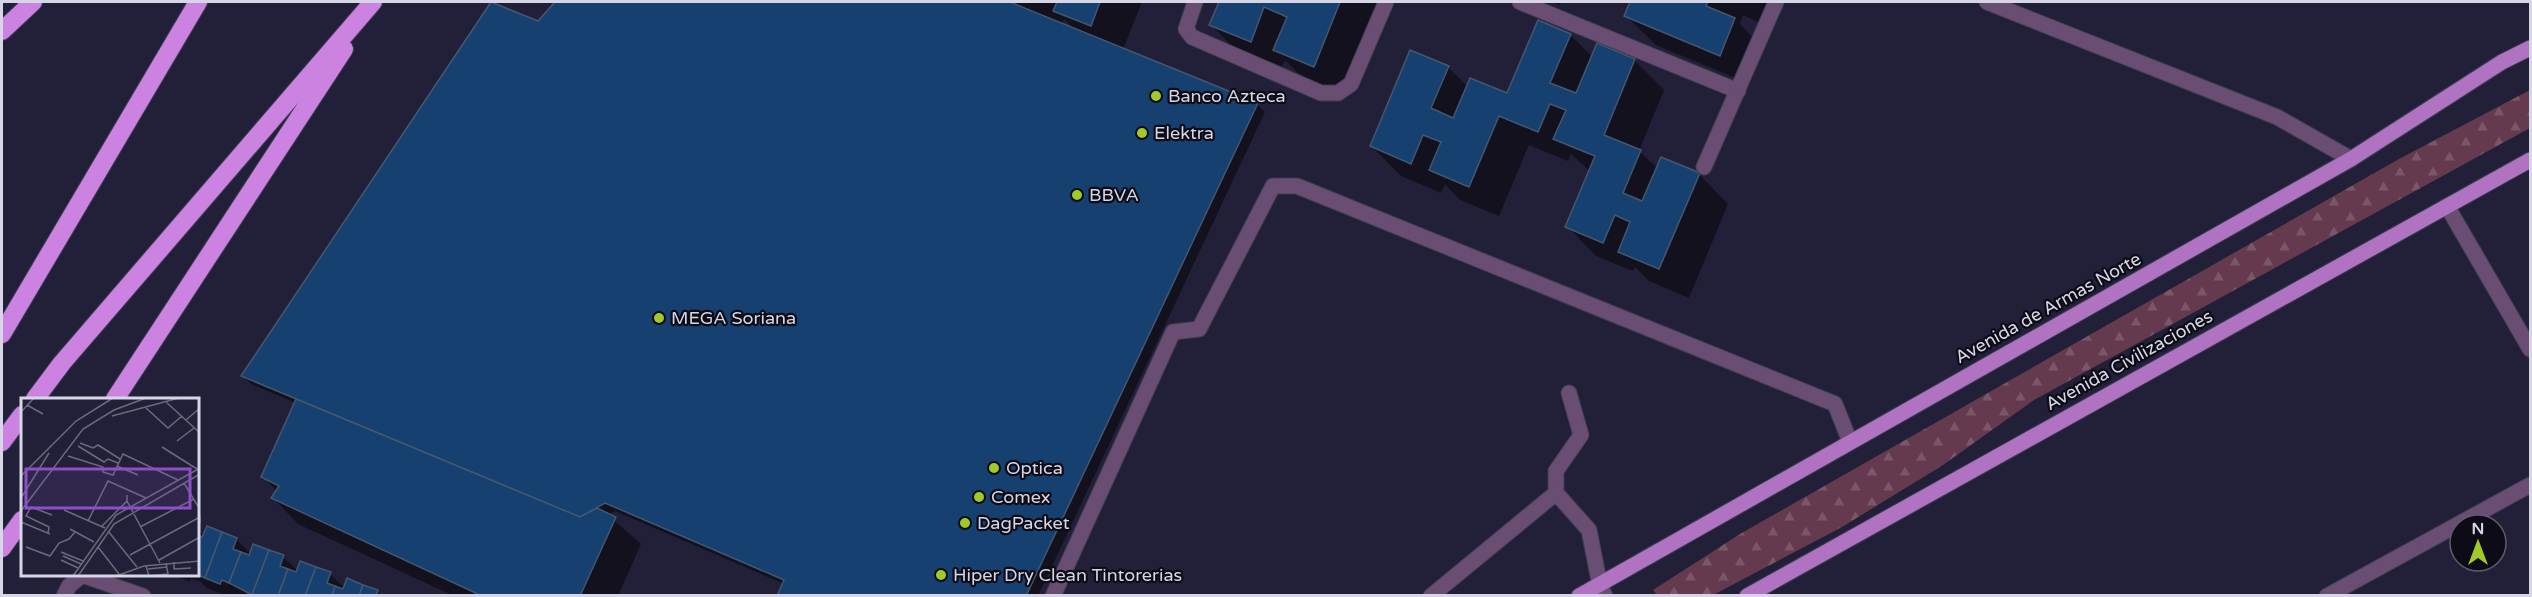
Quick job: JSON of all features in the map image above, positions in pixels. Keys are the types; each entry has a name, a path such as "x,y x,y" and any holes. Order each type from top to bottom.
{"highway":[{"path":"2,31 33,2"},
{"path":"2,334 198,2"},
{"path":"35,398 62,363 374,2"},
{"path":"116,398 374,2"},
{"path":"2,442 21,416"},
{"path":"2,548 21,521"}],"main road":[{"name":"Avenida de Armas Norte","path":"1579,596 1602,591 1850,442 2351,159 2502,62 2530,48"},
{"name":"Avenida Civilizaciones","path":"1747,596 2530,160"}],"street":[{"path":"1195,2 1186,29 1192,37 1321,93 1338,93 1351,84 1386,2"},
{"path":"1520,2 1738,91"},
{"path":"1704,167 1776,2"},
{"path":"1987,2 2277,117 2351,159"},
{"path":"1053,596 1173,332 1199,329 1273,186 1298,186 1835,404 1850,442"},
{"path":"2447,206 2530,349"},
{"path":"1569,393 1581,435 1556,471 1556,492 1589,530 1602,591"},
{"path":"2327,596 2530,485"},
{"path":"1431,596 1556,492"},
{"path":"64,596 69,586 81,576"},
{"path":"85,576 142,596"}],"green space":[{"path":"2530,90 2530,128 2034,400 1943,465 1842,527 1713,595 1657,595 1653,590 1740,534 2399,159"}],"building":[{"path":"491,2 538,21 555,2 1010,2 1258,103 1026,596 777,596 784,580 605,503 580,517 241,376"},
{"path":"1057,2 1100,2 1091,26 1053,11"},
{"path":"1219,2 1340,2 1314,67 1273,50 1287,17 1264,7 1251,42 1209,25"},
{"path":"1630,2 1708,2 1706,6 1735,18 1720,56 1624,16"},
{"path":"1538,20 1571,34 1550,83 1576,93 1597,43 1635,59 1604,135 1641,150 1623,193 1642,201 1661,157 1700,173 1659,269 1618,252 1630,222 1615,215 1603,243 1565,227 1595,156 1553,139 1566,110 1550,104 1538,132 1499,116 1469,187 1429,170 1441,142 1423,135 1411,164 1370,146 1410,50 1449,66 1431,108 1453,118 1470,78 1507,93"},
{"path":"296,399 580,517 597,508 616,517 580,596 482,596 271,498 279,486 261,477"},
{"path":"207,526 222,532 205,578 200,576 200,536 202,537"},
{"path":"222,532 237,538 233,549 241,552 229,583 222,580 220,584 205,578"},
{"path":"253,544 269,550 252,595 229,583 241,552 249,555"},
{"path":"269,550 284,555 280,566 288,569 278,596 252,595"},
{"path":"300,561 316,567 305,596 278,596 288,569 296,572"},
{"path":"316,567 331,572 327,583 335,586 332,596 305,596"},
{"path":"347,578 363,585 359,596 332,596 335,586 343,589"},
{"path":"363,585 378,590 376,596 359,596"}],"place":[{"name":"Banco Azteca","path":"1156,96"},
{"name":"Elektra","path":"1142,133"},
{"name":"BBVA","path":"1077,195"},
{"name":"MEGA Soriana","path":"659,318"},
{"name":"Optica","path":"994,468"},
{"name":"Comex","path":"979,497"},
{"name":"DagPacket","path":"965,523"},
{"name":"Hiper Dry Clean Tintorerias","path":"941,575"}]}
